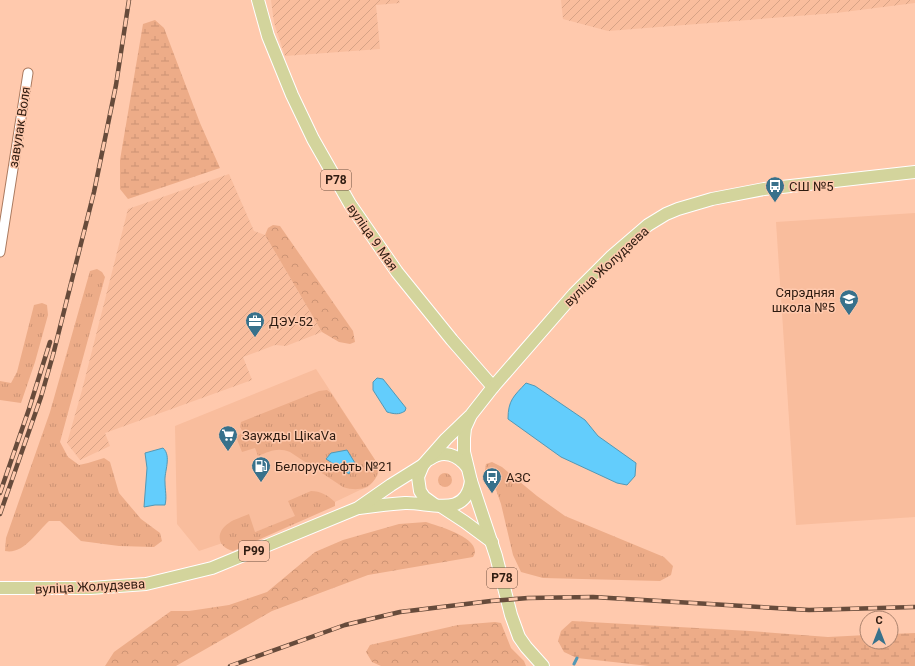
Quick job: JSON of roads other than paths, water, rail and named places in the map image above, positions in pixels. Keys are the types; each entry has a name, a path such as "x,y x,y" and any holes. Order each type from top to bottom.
{"main road":[{"name":"вуліца 9 Мая","path":"258,0 268,36 292,94 313,139 350,204 397,272 452,340 493,387"},
{"name":"вуліца Жолудзева","path":"493,387 550,320 612,256 648,225 666,214 712,199 764,189 915,172"},
{"name":"Р78","path":"492,542 465,522 424,497 420,491 418,478 425,463 446,439 471,415 493,387"},
{"name":"Р78","path":"471,415 465,428 464,438 464,452 471,481 492,542 511,615 519,637 543,666"},
{"path":"425,463 432,457 445,454 458,458 467,467"},
{"name":"Р99","path":"358,508 425,463"},
{"path":"439,506 454,505 464,498 468,493 471,481"},
{"name":"Р99","path":"358,508 406,503 439,506"},
{"name":"вуліца Жолудзева","path":"0,588 91,588 146,584 212,568 358,508"}],"street":[{"name":"завулак Воля","path":"0,252 28,73"}],"water":[{"path":"377,378 383,379 406,408 405,411 396,414 387,412 373,390 373,382"},
{"path":"526,383 535,386 585,420 598,436 636,463 635,476 627,485 617,483 561,457 508,419 509,407 512,399"},
{"path":"163,448 167,455 165,505 144,507 147,468 145,453"},
{"path":"347,450 355,463 349,474 326,459 331,453"}],"waterway":[{"path":"574,664 577,658"}],"railway":[{"path":"0,514 41,397 94,192 116,85 129,0"},
{"path":"0,493 50,342"},
{"path":"230,666 345,625 400,612 491,601 528,598 593,597 809,610 915,607"}],"place":[{"name":"СШ №5","path":"775,203"},
{"name":"Сярэдняя школа №5","path":"849,316"},
{"name":"ДЭУ-52","path":"255,338"},
{"name":"Заужды ЦікаVа","path":"228,452"},
{"name":"Белоруснефть №21","path":"261,483"},
{"name":"АЗС","path":"492,494"}]}
